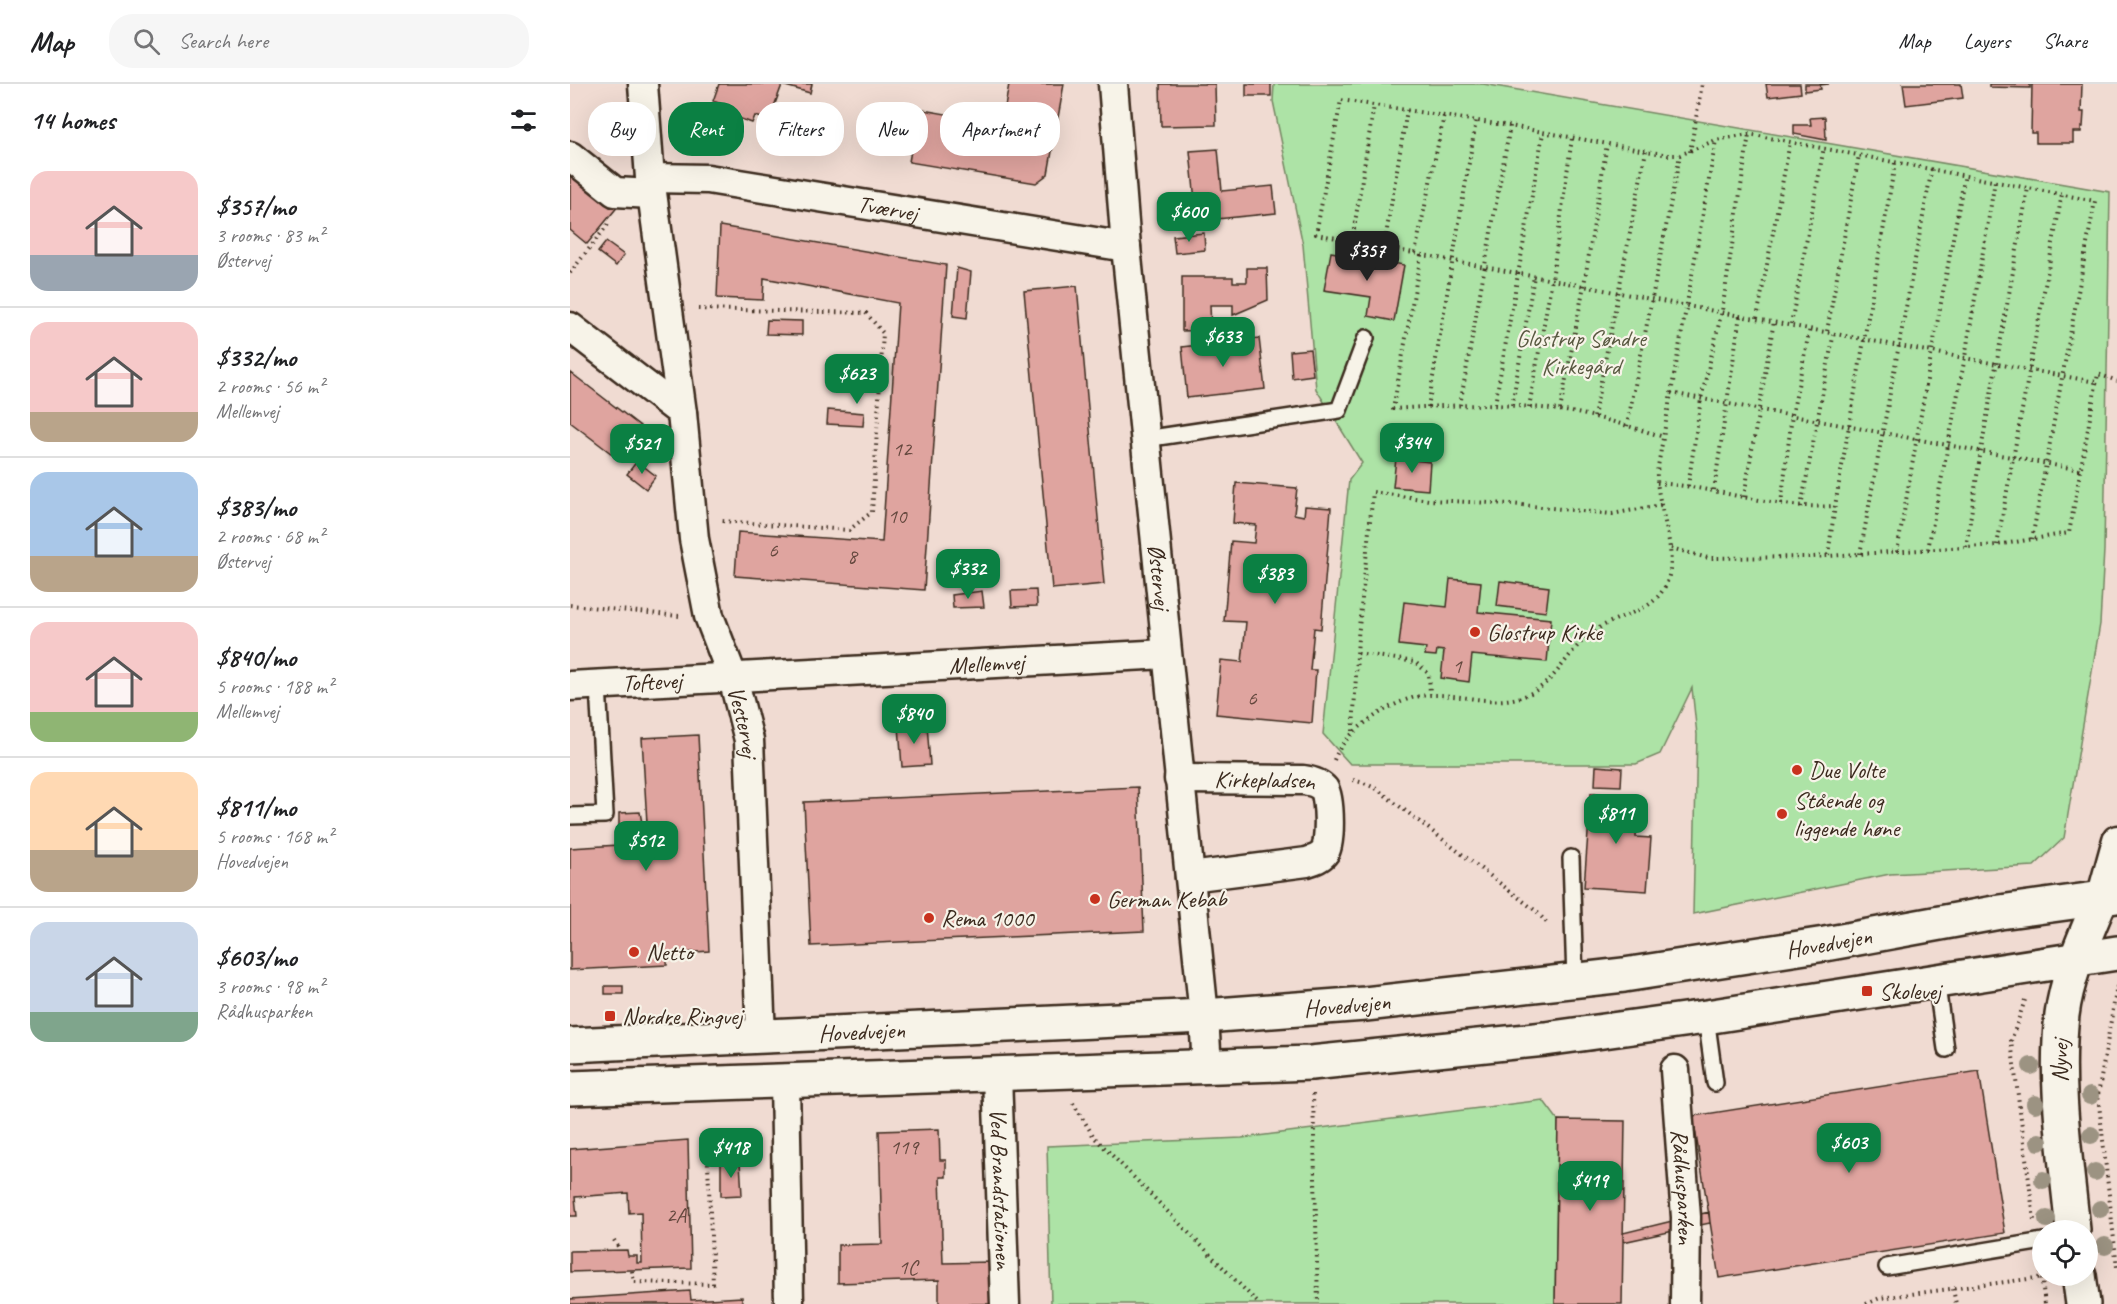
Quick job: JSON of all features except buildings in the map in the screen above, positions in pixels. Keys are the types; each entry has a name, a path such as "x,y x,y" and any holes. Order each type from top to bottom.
{"main road":[{"name":"Hovedvejen","path":"570,1045 1204,1016 1365,1004 1624,975 1825,944 2000,912 2109,897"},
{"name":"Nyvej","path":"2072,1220 2060,1058 2062,1014 2077,959 2109,897"},
{"name":"Hovedvejen","path":"570,1088 1311,1063 1545,1039 1706,1017 2117,953"},
{"path":"2071,1286 2083,1304"}],"street":[{"name":"Vestervej","path":"643,84 651,186 682,413 694,539 709,616 733,678 749,740 761,1037"},
{"name":"Østervej","path":"1113,84 1126,247 1204,1016 1207,1068"},
{"path":"570,156 615,192 651,186"},
{"name":"Tværvej","path":"651,186 708,179 1126,247"},
{"path":"570,327 682,413"},
{"name":"Mellemvej","path":"733,678 1167,654"},
{"name":"Toftevej","path":"570,686 733,678"},
{"name":"Kirkepladsen","path":"1179,779 1303,780 1315,782 1324,789 1328,801 1328,844 1325,852 1317,859 1190,877"},
{"path":"2109,897 2117,840"},
{"name":"Rådhusparken","path":"1675,1070 1686,1217 1685,1304"},
{"name":"Ved Brandstationen","path":"997,1075 1005,1304"},
{"path":"785,1081 789,1304"}],"lane":[{"path":"1145,439 1340,410 1366,338"},
{"path":"570,816 605,814 598,685"},
{"path":"1571,858 1575,980"},
{"path":"1936,980 1946,1049"},
{"path":"1706,1017 1714,1083"},
{"path":"1887,1267 2032,1243"}],"path":[{"path":"1690,152 1702,84"},
{"path":"2032,539 2047,462 2063,376 2095,201 1749,134 1716,140 1680,155 1341,100 1316,234 2063,376 2096,381"},
{"path":"1352,241 1374,105"},
{"path":"1384,248 1407,110"},
{"path":"1444,116 1418,254 1393,409 1495,404 1560,410 1664,436"},
{"path":"1428,407 1476,121"},
{"path":"1460,405 1510,126"},
{"path":"1495,404 1543,133"},
{"path":"1688,486 1701,399 1722,311 1749,134"},
{"path":"1529,407 1552,279 1572,138"},
{"path":"1324,789 1337,750 1353,731 1375,715 1400,701 1430,694 1499,701 1515,699 1541,687 1552,679 1580,643 1590,634 1654,602 1665,584 1670,573 1671,548 1657,483 1716,140"},
{"path":"1756,318 1790,142"},
{"path":"1560,410 1584,285 1607,144"},
{"path":"1791,324 1824,147"},
{"path":"1594,417 1646,151"},
{"path":"1627,426 1680,155"},
{"path":"1827,331 1859,155"},
{"path":"1828,555 1895,163"},
{"path":"1860,554 1932,168"},
{"path":"1897,552 1965,174"},
{"path":"1928,549 1965,357 1995,181"},
{"path":"1966,546 2028,188"},
{"path":"570,273 623,205 622,192"},
{"path":"1997,545 2062,194"},
{"path":"1512,406 1534,276"},
{"path":"667,308 866,313 883,333 872,512 849,530 692,519"},
{"path":"1714,490 1725,403 1740,315"},
{"path":"1744,497 1774,321"},
{"path":"1781,504 1792,415 1810,328"},
{"path":"1801,507 1834,332"},
{"path":"1671,548 1708,558 1812,557 1997,545 2069,533 2098,374 2117,381"},
{"path":"1671,393 2080,470"},
{"path":"1657,483 1714,490 1801,507 1835,506"},
{"path":"1353,731 1373,492 1429,500 1511,504 1612,514 1661,505"},
{"path":"570,605 684,616 709,616"},
{"path":"1358,653 1416,662 1429,674 1430,694"},
{"path":"1324,789 1349,780 1377,789 1536,911 1549,925 1550,931"},
{"path":"2117,982 2098,1095 2117,1267"},
{"path":"1311,1063 1318,1304"},
{"path":"1054,1072 1094,1137 1259,1304"},
{"path":"632,1270 634,1282 713,1284 706,1140 786,1135"},
{"path":"614,1240 619,1248"},
{"path":"1866,1304 1880,1298 2032,1280"},
{"path":"1953,1289 1956,1304"}],"green space":[{"name":"Glostrup Søndre Kirkegård","path":"1274,84 1483,84 2110,192 2104,550 2100,624 2064,838 2034,866 1890,874 1693,914 1697,735 1692,688 1660,754 1636,764 1350,764 1323,734 1349,480 1362,463 1316,389 1303,245 1273,101"},
{"path":"1543,1100 1558,1120 1555,1304 1051,1304 1047,1146 1242,1138"}],"place":[{"name":"Glostrup Kirke","path":"1475,632"},
{"name":"Due Volte","path":"1797,770"},
{"name":"Stående og liggende høne","path":"1782,814"},
{"name":"German Kebab","path":"1095,899"},
{"name":"Rema 1000","path":"929,918"},
{"name":"Netto","path":"634,952"},
{"name":"Skolevej","path":"1867,991"},
{"name":"Nordre Ringvej","path":"610,1016"}]}
